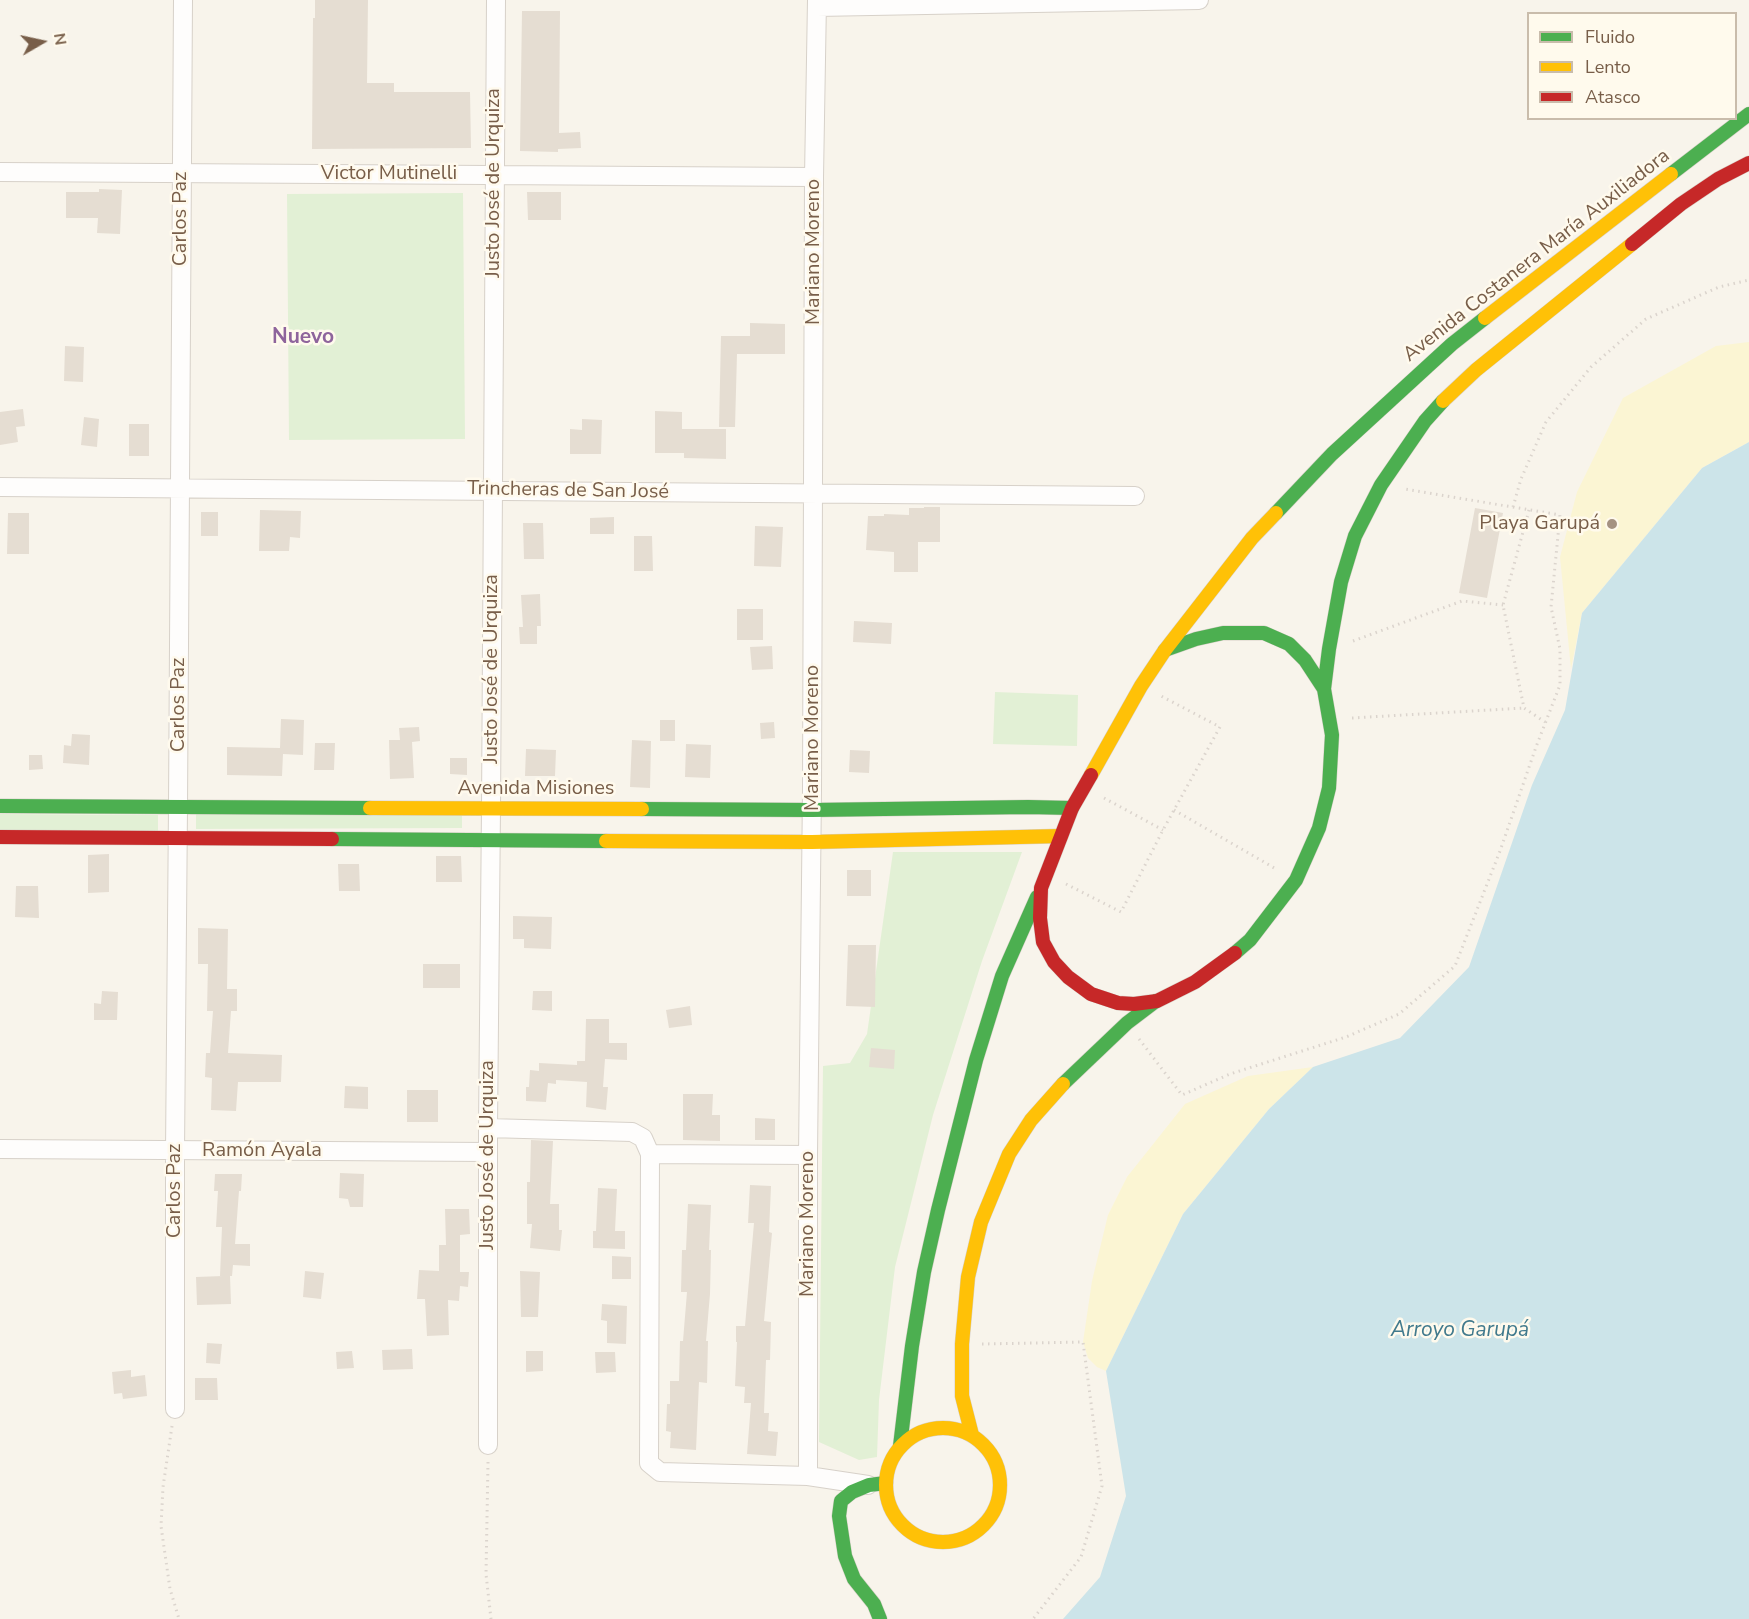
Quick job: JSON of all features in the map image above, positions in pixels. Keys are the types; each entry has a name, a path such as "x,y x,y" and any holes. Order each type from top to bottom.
{"main road":[{"name":"Avenida Costanera María Auxiliadora","path":"1041,888 1072,808 1141,686 1165,650 1252,538 1332,454 1452,344 1749,114"},
{"path":"972,1435 963,1396 962,1344 968,1277 981,1222 1009,1154 1031,1120 1054,1092 1128,1023 1157,1001 1195,982 1223,963 1250,940 1296,880 1319,828 1329,788 1332,735 1324,688 1341,582 1355,536 1382,485 1425,421 1450,393 1476,370 1682,204 1718,179 1749,163"},
{"path":"1165,650 1222,633 1264,633 1289,644 1305,660 1324,688"},
{"name":"Avenida Misiones","path":"0,806 812,810 1072,808"},
{"path":"0,837 812,842 1062,836"},
{"path":"1041,888 1040,918 1043,942 1054,962 1068,977 1091,994 1118,1003 1134,1004 1157,1001"},
{"path":"900,1446 924,1272 976,1060 1002,976 1041,888"},
{"path":"877,1484 896,1518 909,1531 926,1540 944,1542 962,1539 979,1530 991,1516 999,1499 1000,1481 996,1462 986,1447 972,1435 953,1428 934,1428 915,1434 900,1446 877,1484 852,1492 841,1501 839,1516 844,1556 854,1578 874,1604 880,1619"}],"street":[{"name":"Carlos Paz","path":"175,1409 180,173 183,0"},
{"name":"Justo José de Urquiza","path":"488,1445 496,0"},
{"path":"817,3 1200,0"},
{"name":"Mariano Moreno","path":"808,1476 808,1155 817,3"},
{"name":"Victor Mutinelli","path":"0,172 814,177"},
{"name":"Trincheras de San José","path":"0,487 1135,496"},
{"path":"488,1128 632,1132 643,1138 650,1154 649,1463 660,1472 808,1476 877,1484"},
{"name":"Ramón Ayala","path":"0,1149 488,1152"},
{"path":"650,1154 808,1155"}],"path":[{"path":"1513,507 1521,479 1546,422 1591,367 1646,319 1719,287 1749,280"},
{"path":"1128,1023 1182,1095 1230,1074 1346,1037 1399,1014 1455,966 1500,851 1560,685 1560,649 1551,607 1560,515 1382,485"},
{"path":"1524,708 1503,605 1529,510"},
{"path":"1329,650 1462,602 1503,605"},
{"path":"1047,873 1121,912 1220,727 1141,686"},
{"path":"1329,719 1524,708 1546,722"},
{"path":"1085,788 1163,830"},
{"path":"1174,810 1296,880"},
{"path":"962,1344 1083,1342 1102,1486 1081,1557 1034,1619"},
{"path":"175,1409 163,1487 161,1526 170,1589 179,1619"},
{"path":"488,1445 486,1574 491,1619"}],"green space":[{"path":"463,193 465,439 289,440 287,194"},
{"path":"995,692 1078,695 1077,746 993,744"},
{"path":"462,813 462,828 196,829 196,814"},
{"path":"0,814 158,815 158,831 0,830"},
{"path":"893,852 1022,852 982,961 933,1115 895,1267 879,1400 877,1457 859,1460 819,1442 823,1066 850,1063 867,1034"}],"sand":[{"name":"Playa Garupá","path":"1749,342 1749,442 1702,468 1582,613 1571,669 1560,557 1577,492 1623,398 1716,346"},
{"path":"1313,1067 1269,1109 1183,1214 1106,1371 1097,1367 1088,1358 1083,1342 1092,1281 1108,1215 1127,1177 1185,1104 1248,1076"}],"water":[{"name":"Arroyo Garupá","path":"1749,442 1749,1619 1063,1619 1100,1577 1126,1496 1106,1371 1183,1214 1269,1109 1313,1067 1400,1038 1469,967 1532,785 1565,710 1582,613 1702,468"}],"building":[{"path":"315,0 368,0 367,83 394,83 394,92 470,92 471,148 312,149"},
{"path":"522,11 560,11 559,133 580,132 581,148 558,149 558,152 520,151"},
{"path":"99,189 122,190 120,234 97,233 98,218 66,218 66,192 99,192"},
{"path":"527,192 561,192 561,220 528,220"},
{"path":"750,323 785,324 785,354 737,354 735,427 719,427 721,336 750,336"},
{"path":"65,346 84,347 83,382 64,381"},
{"path":"23,409 25,426 16,427 18,442 0,445 0,412"},
{"path":"655,411 682,412 682,429 726,429 726,459 684,458 684,453 655,453"},
{"path":"84,417 99,419 97,447 81,445"},
{"path":"582,419 602,420 601,454 570,454 570,429 582,430"},
{"path":"129,424 149,424 149,456 129,456"},
{"path":"940,507 940,542 918,542 918,572 894,572 894,552 866,550 868,516 909,515 909,508"},
{"path":"1475,508 1503,513 1487,598 1459,593"},
{"path":"260,510 301,511 300,538 290,537 289,551 259,551"},
{"path":"201,512 218,512 218,536 201,536"},
{"path":"8,513 29,513 29,554 7,554"},
{"path":"614,517 614,534 590,534 590,518"},
{"path":"523,523 543,523 544,559 524,559"},
{"path":"755,526 783,527 781,567 754,566"},
{"path":"634,536 652,536 653,571 634,571"},
{"path":"540,594 541,626 537,626 537,644 520,644 519,627 523,627 521,595"},
{"path":"737,609 763,609 763,640 737,640"},
{"path":"854,621 892,623 891,644 853,642"},
{"path":"772,646 773,669 752,670 750,647"},
{"path":"281,719 304,720 303,755 283,754 282,776 227,775 227,747 280,748"},
{"path":"660,720 675,720 675,741 660,741"},
{"path":"774,722 775,738 761,739 760,723"},
{"path":"419,727 420,741 412,742 414,778 390,779 389,740 400,740 399,728"},
{"path":"72,734 90,735 89,765 63,763 64,745 71,746"},
{"path":"632,740 651,741 650,788 630,787"},
{"path":"315,743 335,743 334,770 314,770"},
{"path":"686,744 711,745 710,778 685,777"},
{"path":"526,749 556,750 555,776 525,776"},
{"path":"850,750 870,751 869,773 849,772"},
{"path":"29,755 42,755 43,769 29,770"},
{"path":"450,758 467,758 467,775 450,774"},
{"path":"109,854 109,892 88,893 88,855"},
{"path":"436,856 461,856 462,882 436,882"},
{"path":"338,864 359,864 360,891 339,891"},
{"path":"847,870 871,870 871,896 847,896"},
{"path":"16,886 38,886 39,918 15,917"},
{"path":"513,916 552,917 551,949 524,948 524,939 513,939"},
{"path":"198,928 228,929 227,989 237,989 237,1011 231,1011 228,1053 282,1055 281,1082 238,1082 236,1111 211,1110 212,1078 205,1077 206,1053 210,1053 213,1011 207,1011 208,964 198,964"},
{"path":"848,945 876,945 875,1007 846,1006"},
{"path":"423,964 460,964 460,988 423,988"},
{"path":"102,991 118,992 117,1020 94,1020 94,1003 101,1004"},
{"path":"533,991 552,991 552,1011 532,1010"},
{"path":"690,1006 692,1025 669,1028 666,1010"},
{"path":"586,1019 609,1019 609,1043 627,1043 627,1060 605,1059 603,1087 608,1087 606,1110 586,1107 587,1082 556,1080 556,1084 548,1083 546,1102 526,1101 530,1070 539,1071 539,1063 577,1065 577,1061 585,1061"},
{"path":"871,1048 895,1050 894,1069 869,1067"},
{"path":"345,1086 368,1087 368,1109 344,1108"},
{"path":"407,1090 438,1090 438,1122 407,1122"},
{"path":"683,1094 713,1094 712,1115 720,1115 720,1141 683,1140"},
{"path":"755,1118 775,1119 775,1140 755,1140"},
{"path":"531,1140 553,1141 550,1204 559,1204 559,1230 562,1230 560,1251 530,1248 532,1224 527,1224 527,1182 530,1182"},
{"path":"340,1173 364,1174 363,1207 350,1207 348,1199 339,1198"},
{"path":"215,1174 242,1174 235,1244 250,1244 250,1266 233,1265 232,1276 230,1276 231,1304 197,1305 196,1277 223,1276 220,1276 222,1227 216,1227 218,1191 214,1191"},
{"path":"750,1185 771,1186 769,1232 772,1233 764,1321 771,1322 770,1360 766,1360 764,1413 769,1413 768,1431 778,1432 776,1456 747,1454 751,1403 744,1403 745,1387 735,1386 736,1326 745,1326 754,1223 748,1223"},
{"path":"598,1188 617,1189 615,1231 625,1231 625,1249 593,1248"},
{"path":"688,1204 711,1205 710,1294 706,1341 708,1341 707,1383 699,1382 696,1450 670,1448 671,1432 666,1431 667,1404 670,1404 670,1381 679,1381 680,1341 683,1341 687,1292 681,1292 682,1250 686,1250"},
{"path":"445,1209 469,1209 470,1234 460,1235 460,1272 469,1272 468,1287 460,1286 459,1301 448,1300 449,1335 427,1336 425,1299 417,1299 419,1270 439,1271 439,1245 446,1245"},
{"path":"612,1256 631,1257 631,1279 612,1279"},
{"path":"305,1271 324,1273 321,1299 303,1297"},
{"path":"520,1271 540,1272 538,1317 521,1317"},
{"path":"602,1304 627,1306 626,1344 607,1343 607,1321 601,1320"},
{"path":"207,1343 222,1344 220,1364 206,1363"},
{"path":"412,1349 413,1369 383,1370 382,1350"},
{"path":"352,1351 354,1368 337,1369 336,1352"},
{"path":"526,1351 543,1351 543,1371 526,1372"},
{"path":"595,1352 615,1352 616,1372 596,1373"},
{"path":"131,1370 131,1377 145,1375 147,1396 123,1399 122,1393 114,1394 112,1372"},
{"path":"195,1378 217,1378 218,1400 195,1400"}],"traffic: fast":[{"path":"1671,174 1749,114"},
{"path":"1276,513 1332,454 1452,344 1485,318"},
{"path":"1324,689 1341,582 1355,536 1381,485 1425,421 1443,401"},
{"path":"1165,650 1196,639 1223,633 1264,633 1289,644 1305,660 1324,689 1332,735 1329,788 1319,828 1296,880 1250,940 1235,953"},
{"path":"0,806 370,808"},
{"path":"642,809 1072,808"},
{"path":"332,839 606,841"},
{"path":"900,1446 912,1346 924,1272 938,1210 976,1060 1002,976 1037,897"},
{"path":"1063,1084 1127,1023 1156,1001"},
{"path":"880,1619 874,1604 854,1579 845,1556 839,1516 841,1501 852,1492 869,1485 886,1483"}],"traffic: slow":[{"path":"1485,318 1671,174"},
{"path":"1443,401 1476,370 1632,244"},
{"path":"1091,775 1141,686 1165,650 1252,538 1276,513"},
{"path":"370,808 642,809"},
{"path":"606,841 812,842 1061,836"},
{"path":"972,1435 962,1396 962,1344 968,1277 981,1222 1009,1154 1031,1120 1063,1084"},
{"path":"943,1428 965,1432 983,1445 996,1463 1000,1485 996,1507 983,1525 965,1538 943,1542 921,1538 903,1525 890,1507 886,1485 890,1463 903,1445 921,1432 943,1428"}],"traffic: jam":[{"path":"1632,244 1681,204 1718,179 1749,163"},
{"path":"1091,775 1072,808 1041,888 1040,918 1043,942 1054,962 1068,977 1091,994 1118,1003 1134,1004 1157,1001 1195,982 1235,953"},
{"path":"0,837 332,839"}],"place":[{"name":"Playa Garupá","path":"1612,524"}],"district":[{"name":"Nuevo","path":"303,338"}]}
